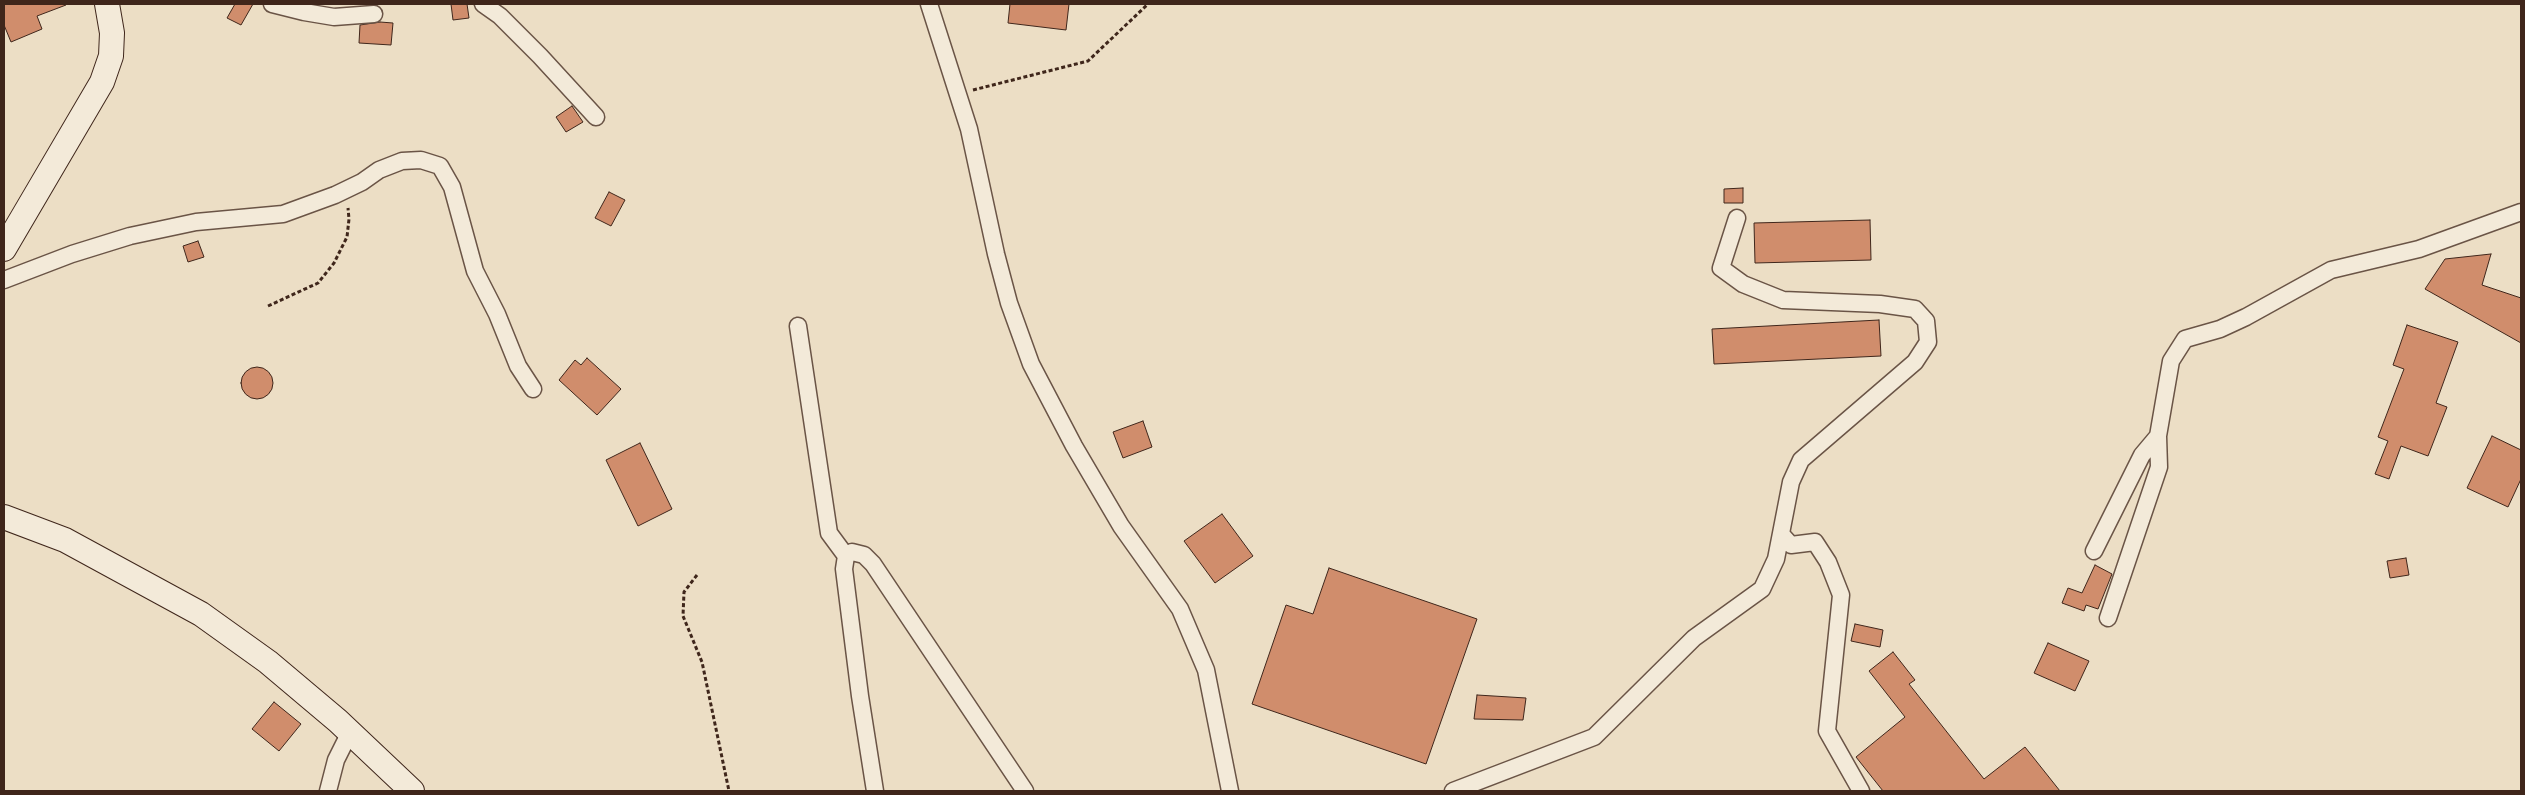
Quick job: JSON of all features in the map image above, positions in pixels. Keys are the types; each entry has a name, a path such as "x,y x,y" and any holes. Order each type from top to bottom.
{"street":[{"path":"4,249 102,82 111,56 112,33 107,4"},
{"path":"272,4 334,17 374,14"},
{"path":"483,4 514,30 596,117"},
{"path":"929,4 969,129 1000,270 1031,364 1074,446 1122,526 1180,609 1206,670 1230,791"},
{"path":"4,280 39,265 121,238 196,222 283,214 309,206 345,190 379,170 402,161 421,160 440,166 452,187 475,271 497,314 518,366 533,389"},
{"path":"2108,618 2159,467 2158,436 2171,361 2185,339 2220,329 2246,317 2331,270 2419,249 2521,212"},
{"path":"1453,791 1594,737 1694,638 1762,589 1776,559 1791,482 1801,460 1915,362 1928,342 1926,321 1915,309 1880,304 1782,300 1743,284 1721,268 1737,218"},
{"path":"798,326 829,533 846,556 844,569 860,696 875,791"},
{"path":"2094,551 2142,454 2158,436"},
{"path":"4,517 65,540 201,614 268,662 350,732 412,791"},
{"path":"1782,535 1792,545 1815,542 1828,562 1841,596 1827,731 1861,791"},
{"path":"846,556 852,552 858,552 873,564 1025,791"},
{"path":"328,791 336,760 350,732"}],"path":[{"path":"958,94 1088,61 1148,4"},
{"path":"268,306 318,283 334,263 347,237 349,219 345,190"},
{"path":"697,575 684,592 683,616 702,662 729,791"}],"building":[{"path":"4,4 66,5 37,16 42,29 11,42 4,25"},
{"path":"235,4 253,4 241,25 227,18"},
{"path":"451,4 467,4 469,18 453,20"},
{"path":"1010,4 1069,4 1066,30 1008,23"},
{"path":"380,22 393,23 391,45 359,43 360,25"},
{"path":"572,106 583,122 566,132 556,117"},
{"path":"1743,188 1743,203 1724,203 1724,189"},
{"path":"609,192 625,200 611,226 595,218"},
{"path":"1870,220 1871,260 1755,263 1754,223"},
{"path":"198,241 204,257 188,262 183,246"},
{"path":"2491,254 2482,285 2521,298 2521,343 2425,289 2445,259"},
{"path":"1879,320 1881,356 1714,364 1712,329"},
{"path":"2407,325 2458,342 2436,403 2447,407 2428,456 2401,446 2389,479 2375,474 2388,441 2378,437 2404,369 2393,365"},
{"path":"587,358 621,389 597,415 559,380 575,360 581,365"},
{"path":"257,367 269,371 273,383 269,395 257,399 245,395 241,383 245,371"},
{"path":"1143,421 1152,447 1123,458 1113,432"},
{"path":"2492,436 2521,450 2521,479 2508,507 2467,488"},
{"path":"640,443 672,509 638,526 606,460"},
{"path":"1222,514 1253,556 1215,583 1184,541"},
{"path":"2406,558 2409,575 2390,578 2387,561"},
{"path":"2095,565 2112,574 2098,609 2086,605 2084,611 2062,603 2068,588 2082,593"},
{"path":"1329,568 1477,619 1426,764 1252,704 1286,605 1313,614"},
{"path":"1855,624 1883,630 1880,647 1851,641"},
{"path":"2048,643 2089,661 2075,691 2034,673"},
{"path":"1893,652 1915,680 1909,684 1984,779 2025,747 2060,791 1883,791 1856,757 1905,717 1869,671"},
{"path":"1477,695 1526,698 1523,720 1474,719"},
{"path":"274,702 301,724 279,751 252,729"}]}
